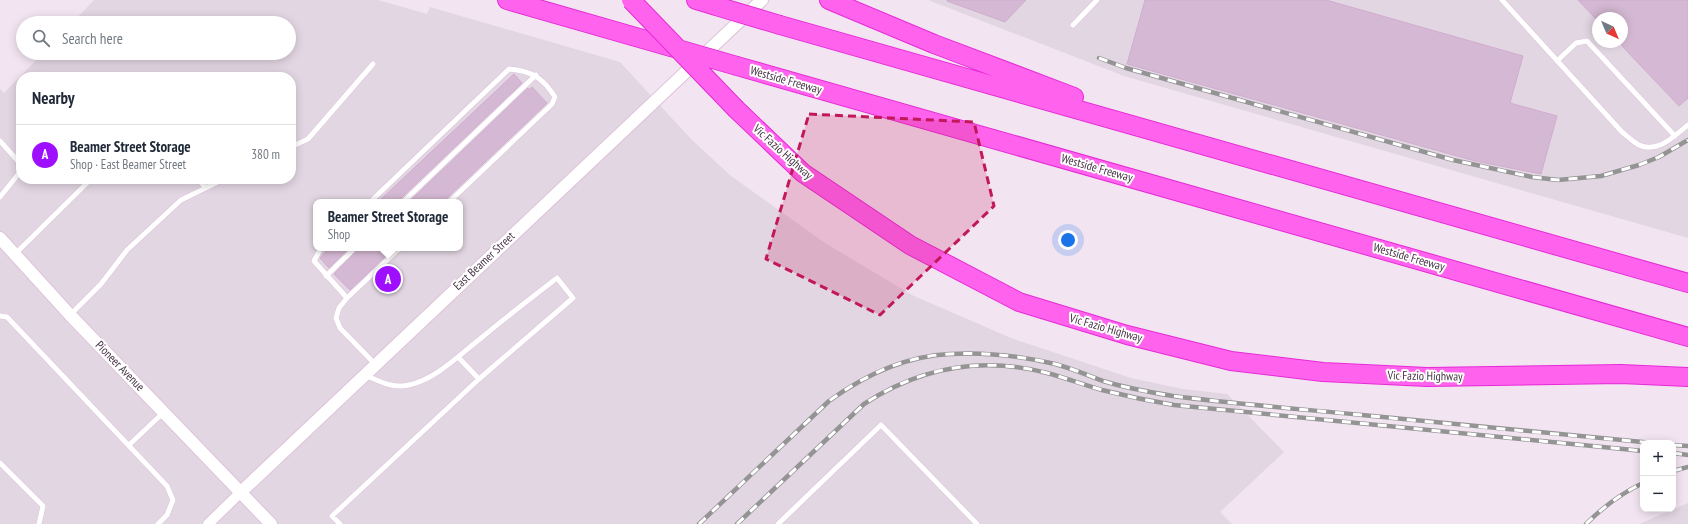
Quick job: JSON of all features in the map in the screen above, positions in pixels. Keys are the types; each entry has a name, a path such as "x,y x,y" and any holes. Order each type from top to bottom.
{"highway":[{"name":"Westside Freeway","path":"507,0 1688,336"},
{"name":"Vic Fazio Highway","path":"631,0 736,109 803,173 910,245 1019,302 1127,335 1230,360 1322,372 1427,377 1621,374 1688,378"},
{"path":"696,0 1688,283"},
{"path":"829,0 934,44 1065,94 1153,130"}],"street":[{"name":"East Beamer Street","path":"208,524 375,364 762,0"},
{"name":"Pioneer Avenue","path":"0,238 70,315 164,411 271,524"}],"lane":[{"path":"1073,25 1097,0"},
{"path":"1502,0 1622,132 1640,145 1651,148 1666,143 1688,125"},
{"path":"1557,61 1576,43 1587,41 1675,136"},
{"path":"296,145 308,139 373,64"},
{"path":"373,199 510,69 522,70 536,75 555,97 552,104 452,199"},
{"path":"406,199 536,75"},
{"path":"0,141 16,159"},
{"path":"0,197 16,177"},
{"path":"15,254 86,184"},
{"path":"202,184 206,188"},
{"path":"70,315 101,284 127,250 181,200 214,184"},
{"path":"319,251 314,261 347,298"},
{"path":"326,276 352,251"},
{"path":"375,364 340,328 336,318 339,308 347,298 397,251"},
{"path":"340,524 332,516 478,379 572,298 557,278 458,357 425,380 407,386 390,386 364,375"},
{"path":"0,316 6,317 167,486 173,500 167,515 158,524"},
{"path":"458,357 478,379"},
{"path":"129,445 164,411"},
{"path":"778,524 881,425 977,524"},
{"path":"0,463 42,506 39,524"}],"highlighted area":[{"path":"809,114 974,122 994,206 880,315 766,259"}],"shaded area":[{"path":"94,0 378,0 427,14 430,7 620,62 691,139 731,176 825,243 914,296 1011,338 1131,378 1183,389 1227,394 1284,452 1220,512 1232,524 0,524 0,89 4,93 16,81 16,184 296,184 296,72 24,72 36,60 296,60 296,16 79,16"},
{"path":"928,0 1688,0 1688,238 1124,76"},
{"path":"1688,503 1688,524 1639,524 1667,512 1676,512 1676,508"}],"building":[{"path":"947,0 1026,0 1005,22"},
{"path":"1145,0 1326,0 1523,56 1510,103 1557,116 1541,174 1475,161 1127,64"},
{"path":"1578,0 1688,0 1688,98 1679,106 1624,48 1628,48 1628,12 1592,12 1592,15"},
{"path":"514,74 522,83 400,199 381,199"},
{"path":"532,87 547,103 446,199 412,199 528,88 529,90"},
{"path":"326,251 346,251 329,268 320,258"},
{"path":"356,251 391,251 350,290 334,274"}],"railway":[{"path":"1099,58 1126,68 1453,160 1532,177 1558,180 1601,176 1639,165 1659,157 1688,140"},
{"path":"699,524 829,401 857,383 886,368 917,359 950,354 989,354 1042,361 1103,381 1138,390 1173,396 1640,442"},
{"path":"737,524 864,404 907,381 930,373 952,368 975,366 999,365 1023,368 1047,373 1111,392 1174,405 1640,451"},
{"path":"1676,445 1688,446"},
{"path":"1676,453 1688,455"},
{"path":"1676,470 1688,467"},
{"path":"1586,524 1613,501 1627,491 1640,484"}],"place":[{"name":"Beamer Street Storage","path":"388,279"}]}
